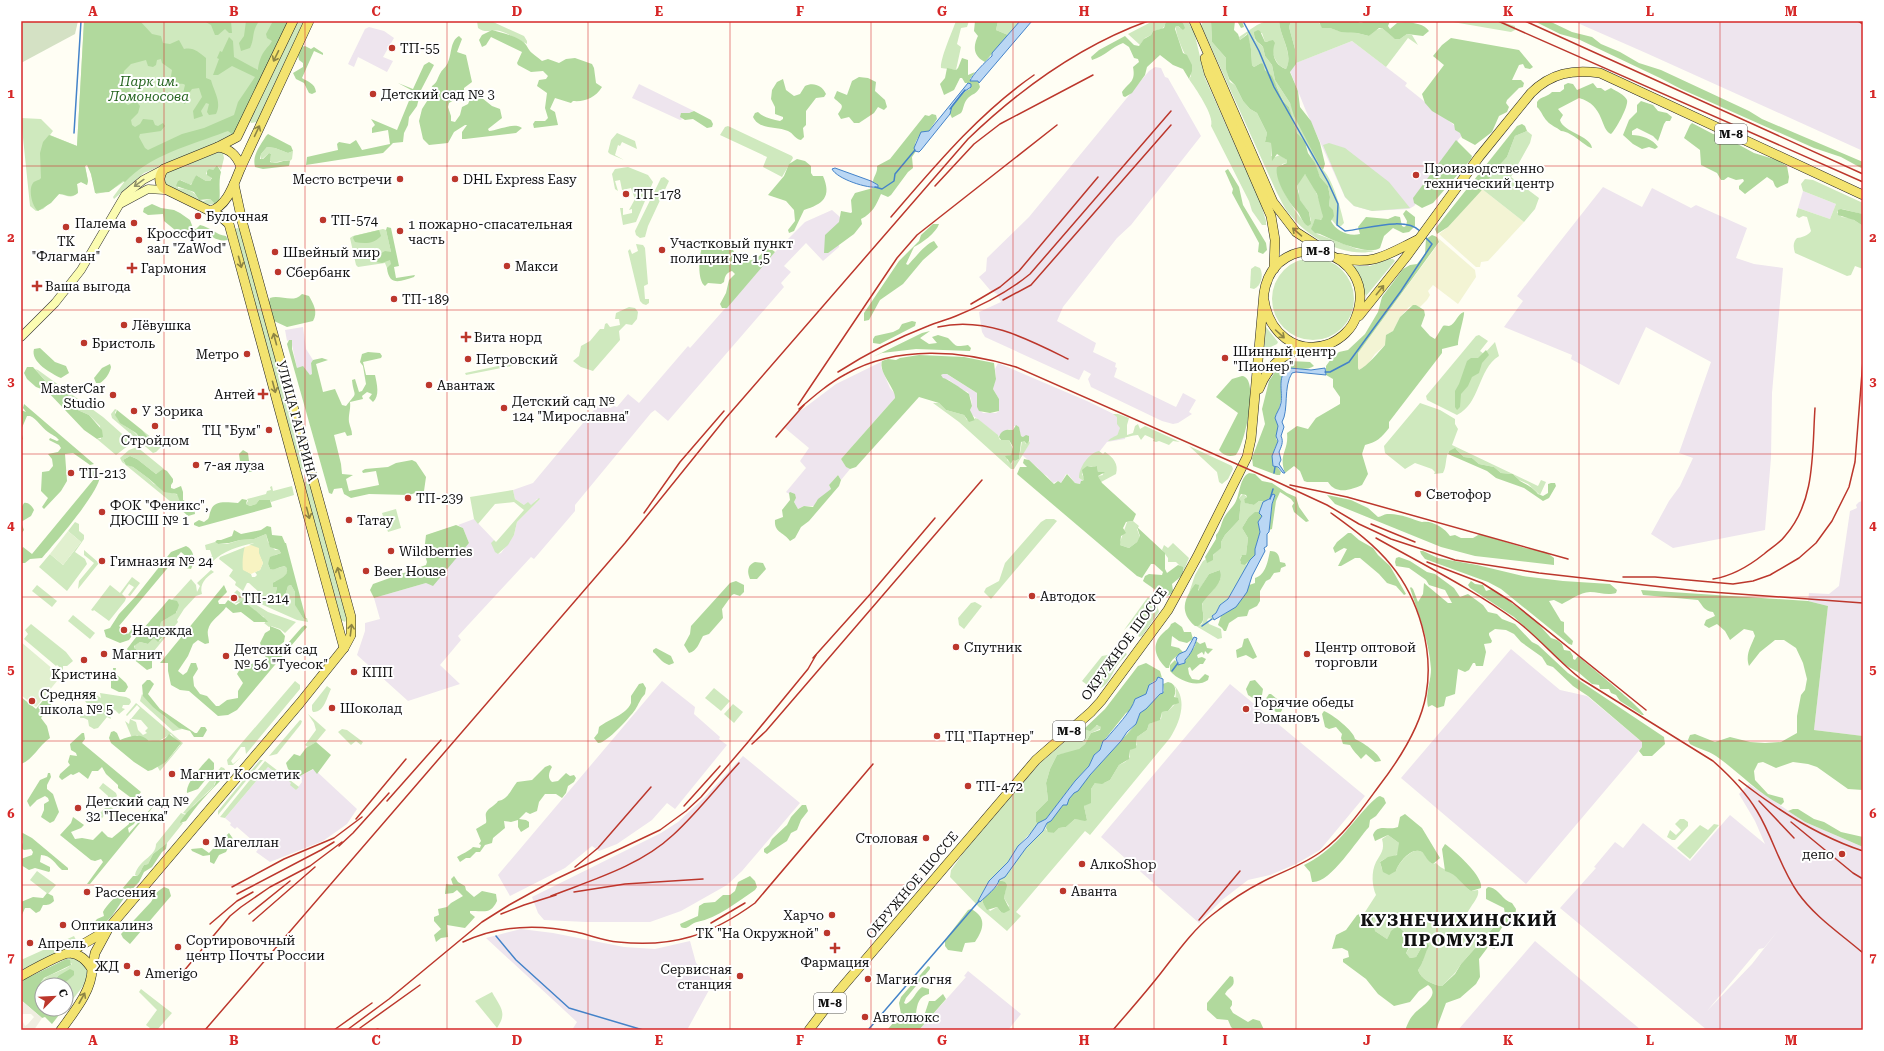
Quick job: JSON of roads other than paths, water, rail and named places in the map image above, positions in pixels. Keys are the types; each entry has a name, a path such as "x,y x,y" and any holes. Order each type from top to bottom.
{"main road":[{"path":"21,337 55,303 81,270 119,204 136,185 164,169 218,147 237,137 293,21"},
{"path":"210,211 219,208 234,184 309,21"},
{"path":"1196,24 1273,202 1296,232 1333,255"},
{"path":"1196,24 1209,73 1271,216 1275,240 1274,269"},
{"name":"М-8","path":"1256,398 1263,379 1272,364 1292,351 1307,347 1321,346 1335,341 1346,333 1479,157 1535,89 1553,76 1573,71 1600,73 1863,195"},
{"path":"218,147 233,153 241,167"},
{"path":"119,204 148,189 164,190 160,179 160,174 164,169"},
{"name":"УЛИЦА ГАГАРИНА","path":"108,929 344,648 352,630 349,610 242,221 234,184"},
{"name":"УЛИЦА ГАГАРИНА","path":"164,190 220,216 229,224 344,648"},
{"name":"М-8","path":"1256,398 1264,300 1267,282 1274,269 1286,258 1301,252 1319,251 1351,260 1379,259 1421,235"},
{"name":"М-8","path":"1333,255 1350,268 1358,283 1360,304 1355,320"},
{"name":"М-8","path":"1264,300 1268,319 1277,332 1293,343 1307,347"},
{"name":"ОКРУЖНОЕ ШОССЕ","path":"809,1030 841,988 1039,756 1091,712 1101,701 1168,610 1197,557 1247,457 1251,439 1256,398"},
{"path":"21,976 68,953 108,929"},
{"path":"61,1030 86,990 92,976 95,952 108,929"},
{"path":"68,953 82,957 92,969"}],"water":[{"path":"1020,21 1032,21 979,83 978,81 970,81 976,72 992,56 992,53"},
{"path":"968,83 971,84 971,87 962,93 952,106 950,114 921,150 919,152 915,151 914,148 921,132 929,131"},
{"path":"835,168 871,181 878,185 878,187 867,186 846,180 835,173 832,169"},
{"path":"1290,368 1311,370 1325,368 1326,375 1296,372 1292,373 1289,379 1282,422 1284,427 1281,436 1282,442 1279,452 1281,460 1279,464 1285,473 1283,473 1278,467 1273,466 1272,456 1278,441 1276,436 1278,426 1275,418 1281,403 1281,383 1283,374"},
{"path":"1273,494 1275,495 1272,504 1269,532 1267,534 1267,546 1264,548 1265,551 1252,576 1247,592 1236,607 1214,620 1212,616 1216,613 1220,605 1228,599 1250,560 1255,555 1255,549 1260,532 1258,522 1262,516 1259,513 1263,502 1269,499"},
{"path":"1194,637 1197,638 1191,653 1185,660 1185,663 1178,665 1176,658 1179,654 1186,651"},
{"path":"1158,677 1163,679 1163,693 1160,694 1146,709 1140,713 1136,724 1127,732 1078,791 1074,793 1069,799 1067,805 1063,805 1051,821 1047,823 1043,831 1026,848 1005,877 999,880 994,889 980,902 978,901 989,881 1008,862 1018,846 1028,837 1038,823 1046,819 1075,781 1089,766 1094,755 1100,750 1103,741 1127,714 1135,699 1146,694 1149,685 1156,681"}],"waterway":[{"path":"74,133 81,21"},
{"path":"1243,21 1259,51 1274,87 1328,182 1338,204 1337,225 1345,231 1385,225 1405,224 1420,231"},
{"path":"950,109 965,90"},
{"path":"875,187 882,189 894,181 895,174 915,150"},
{"path":"1325,372 1330,372 1349,362 1401,291 1432,244 1425,237"},
{"path":"1274,473 1275,467"},
{"path":"1270,499 1273,489"},
{"path":"1202,626 1212,619"},
{"path":"1172,671 1178,663"},
{"path":"868,1030 979,901"},
{"path":"496,936 516,960 569,1008 643,1030"}],"railway":[{"path":"205,1030 625,543 725,419 968,139 988,120 1052,70 1098,43 1148,21"},
{"path":"1498,21 1863,182"},
{"path":"1525,21 1863,174"},
{"path":"1858,21 1863,24"},
{"path":"891,217 941,160 994,106 1034,75"},
{"path":"935,186 974,144 1000,124 1093,75"},
{"path":"838,372 893,341 985,303 1013,287 1030,274 1171,111"},
{"path":"798,405 897,258 917,235 1057,125"},
{"path":"1003,300 1031,285 1171,125"},
{"path":"971,304 1000,287 1019,271 1098,177"},
{"path":"938,327 955,324 973,325 1006,331 1068,359"},
{"path":"799,409 822,390 846,374 886,358 930,353 974,357 1016,367 1273,480 1327,505 1359,524 1391,539 1455,560 1539,573 1697,591 1863,603"},
{"path":"1623,577 1655,577 1733,584 1753,581 1770,575 1799,558 1816,543 1832,521 1849,487 1855,462 1863,360"},
{"path":"776,437 804,405"},
{"path":"1713,579 1727,576 1753,563 1781,541 1795,522 1802,507 1810,475 1815,408"},
{"path":"644,513 680,462 724,411"},
{"path":"752,744 766,731 982,480"},
{"path":"1290,485 1347,497 1568,559"},
{"path":"1113,1030 1152,985 1186,940 1205,921 1237,896 1315,856 1338,837 1360,812 1394,765 1414,731 1423,707 1428,678 1426,643 1416,609 1401,579 1378,550 1331,513"},
{"path":"813,658 873,591 935,518"},
{"path":"1371,524 1415,542"},
{"path":"1376,538 1448,578 1501,610 1518,622 1581,679 1713,761 1737,784 1752,804 1768,831 1786,873 1805,902 1820,918 1863,953"},
{"path":"1427,562 1482,583 1512,602 1646,710"},
{"path":"347,1030 389,999 482,922 556,879 660,830 686,811 701,797 748,742 808,669 816,655"},
{"path":"387,801 441,740"},
{"path":"356,819 406,759"},
{"path":"551,896 631,864 660,846 690,818 739,763"},
{"path":"463,942 490,932 505,929 533,927 562,929 602,939 638,943 674,941 707,931 739,914 755,903 873,764"},
{"path":"684,806 720,766"},
{"path":"1739,780 1782,811 1813,830 1863,851"},
{"path":"575,867 598,848 651,787"},
{"path":"339,846 353,833 389,793"},
{"path":"1759,801 1794,838"},
{"path":"232,887 284,859 334,838 362,817"},
{"path":"1791,822 1853,873 1863,879"},
{"path":"237,894 334,842"},
{"path":"183,972 230,916 241,907 270,887 310,866 342,842"},
{"path":"253,921 315,867"},
{"path":"1199,920 1240,871"},
{"path":"574,892 625,884 703,879"},
{"path":"249,914 290,881"},
{"path":"210,924 237,901 253,892"},
{"path":"501,914 556,895"},
{"path":"711,923 745,903"},
{"path":"360,1028 420,985"},
{"path":"334,1030 372,1003"}],"place":[{"name":"ТП-55","path":"392,48"},
{"name":"Детский сад № 3","path":"373,94"},
{"name":"Производственно технический центр","path":"1416,175"},
{"name":"Место встречи","path":"400,179"},
{"name":"DHL Express Easy","path":"455,179"},
{"name":"ТП-178","path":"626,194"},
{"name":"Булочная","path":"198,216"},
{"name":"ТП-574","path":"323,220"},
{"name":"Палема","path":"134,223"},
{"name":"ТК \"Флагман\"","path":"66,227"},
{"name":"1 пожарно-спасательная часть","path":"400,231"},
{"name":"Кроссфит зал \"ZaWod\"","path":"139,240"},
{"name":"Участковый пункт полиции № 1,5","path":"662,250"},
{"name":"Швейный мир","path":"275,252"},
{"name":"Макси","path":"507,266"},
{"name":"Гармония","path":"132,268"},
{"name":"Сбербанк","path":"278,272"},
{"name":"Ваша выгода","path":"37,286"},
{"name":"ТП-189","path":"394,299"},
{"name":"Лёвушка","path":"124,325"},
{"name":"Вита норд","path":"466,337"},
{"name":"Бристоль","path":"84,343"},
{"name":"Метро","path":"247,354"},
{"name":"Шинный центр \"Пионер\"","path":"1225,358"},
{"name":"Петровский","path":"468,359"},
{"name":"Авантаж","path":"429,385"},
{"name":"Антей","path":"263,394"},
{"name":"MasterCar Studio","path":"113,395"},
{"name":"Детский сад № 124 \"Мирославна\"","path":"504,408"},
{"name":"У Зорика","path":"134,411"},
{"name":"Стройдом","path":"155,426"},
{"name":"ТЦ \"Бум\"","path":"269,430"},
{"name":"7-ая луза","path":"196,465"},
{"name":"ТП-213","path":"71,473"},
{"name":"Светофор","path":"1418,494"},
{"name":"ТП-239","path":"408,498"},
{"name":"ФОК \"Феникс\", ДЮСШ № 1","path":"102,512"},
{"name":"Татау","path":"349,520"},
{"name":"Wildberries","path":"391,551"},
{"name":"Гимназия № 24","path":"102,561"},
{"name":"Beer House","path":"366,571"},
{"name":"Автодок","path":"1032,596"},
{"name":"ТП-214","path":"234,598"},
{"name":"Надежда","path":"124,630"},
{"name":"Спутник","path":"956,647"},
{"name":"Магнит","path":"104,654"},
{"name":"Центр оптовой торговли","path":"1307,654"},
{"name":"Детский сад № 56 \"Туесок\"","path":"226,656"},
{"name":"Кристина","path":"84,660"},
{"name":"КПП","path":"354,672"},
{"name":"Средняя школа № 5","path":"32,701"},
{"name":"Шоколад","path":"332,708"},
{"name":"Горячие обеды Романовъ","path":"1246,709"},
{"name":"ТЦ \"Партнер\"","path":"937,736"},
{"name":"Магнит Косметик","path":"172,774"},
{"name":"ТП-472","path":"968,786"},
{"name":"Детский сад № 32 \"Песенка\"","path":"78,808"},
{"name":"Столовая","path":"926,838"},
{"name":"Магеллан","path":"206,842"},
{"name":"депо","path":"1842,854"},
{"name":"АлкоShop","path":"1082,864"},
{"name":"Аванта","path":"1063,891"},
{"name":"Рассения","path":"87,892"},
{"name":"Харчо","path":"832,915"},
{"name":"Оптикалинз","path":"63,925"},
{"name":"ТК \"На Окружной\"","path":"827,933"},
{"name":"Апрель","path":"30,943"},
{"name":"Сортировочный центр Почты России","path":"178,947"},
{"name":"Фармация","path":"835,948"},
{"name":"ЖД","path":"127,966"},
{"name":"Amerigo","path":"137,973"},
{"name":"Сервисная станция","path":"740,976"},
{"name":"Магия огня","path":"868,979"},
{"name":"Автолюкс","path":"865,1017"}],"district":[{"name":"КУЗНЕЧИХИНСКИЙ ПРОМУЗЕЛ","path":"1459,930"}],"park label":[{"name":"Парк им. Ломоносова","path":"149,88"}]}
